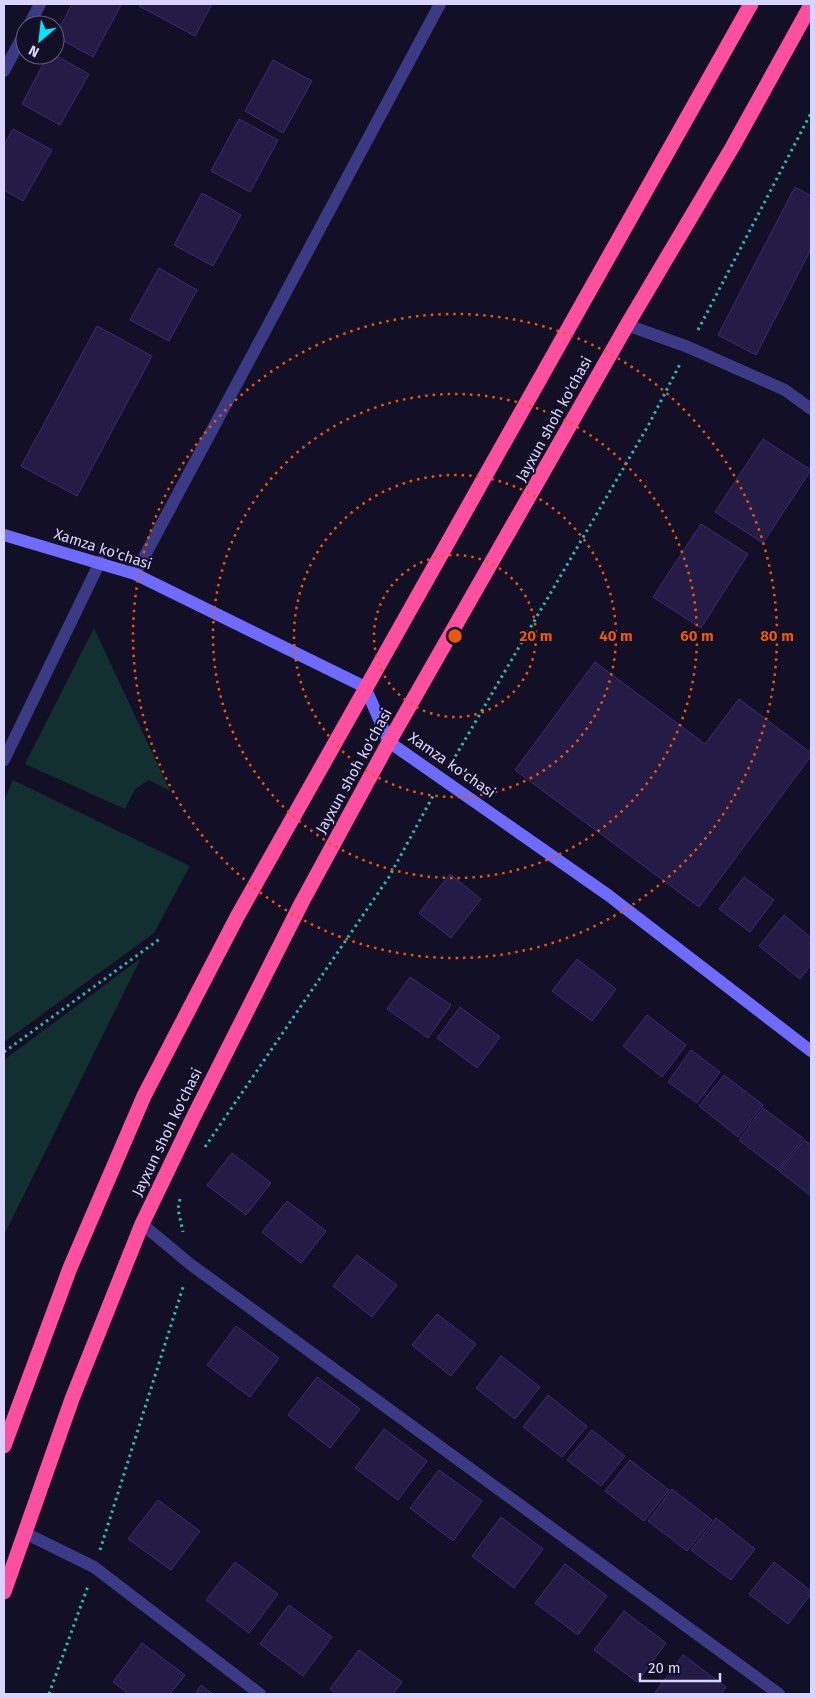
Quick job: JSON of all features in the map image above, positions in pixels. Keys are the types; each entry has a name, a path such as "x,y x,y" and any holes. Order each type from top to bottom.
{"highway":[{"name":"Jayxun shoh ko'chasi","path":"4,1446 70,1268 144,1096 237,917 751,4"},
{"name":"Jayxun shoh ko'chasi","path":"4,1592 72,1399 142,1224 302,902 389,742 627,325 733,146 811,5"}],"street":[{"path":"135,574 440,4"},
{"path":"4,71 15,51"},
{"path":"627,325 688,347 785,390 811,409"},
{"name":"Xamza ko'chasi","path":"4,535 100,562 135,574 365,687 389,742 608,894 811,1051"},
{"path":"4,760 100,562"},
{"path":"142,1224 190,1264 778,1694"},
{"path":"25,1533 94,1567 260,1694"}],"path":[{"path":"201,1152 389,877 442,778 648,426 811,114"},
{"path":"4,1052 161,938"},
{"path":"49,1694 94,1567 190,1264 178,1209 181,1193"}],"green space":[{"path":"94,628 170,791 149,780 135,789 125,809 25,764"},
{"path":"13,780 190,866 154,933 4,1042 4,800"},
{"path":"141,958 4,1235 4,1060"}],"building":[{"path":"72,4 121,5 93,57 65,42 65,17"},
{"path":"140,4 212,4 195,36 139,6"},
{"path":"273,60 312,81 283,133 245,111"},
{"path":"65,61 89,74 60,125 22,104 43,65 65,65"},
{"path":"239,119 278,140 250,192 211,171"},
{"path":"13,129 52,150 23,201 4,190 4,145"},
{"path":"795,187 811,196 811,249 756,355 718,335"},
{"path":"202,193 241,215 213,266 174,245"},
{"path":"159,268 197,290 169,341 130,320"},
{"path":"97,326 152,356 77,496 21,466"},
{"path":"763,439 811,470 763,543 715,512"},
{"path":"701,524 748,554 701,628 653,597"},
{"path":"595,662 705,744 739,699 811,753 811,756 699,907 515,770"},
{"path":"450,874 481,899 451,938 419,913"},
{"path":"744,877 774,900 750,932 719,909"},
{"path":"784,915 811,938 811,965 800,979 759,946"},
{"path":"577,959 616,989 592,1021 552,991"},
{"path":"410,977 451,1005 428,1038 387,1009"},
{"path":"460,1007 500,1037 477,1068 437,1038"},
{"path":"647,1015 686,1045 662,1077 623,1046"},
{"path":"691,1050 720,1072 697,1103 668,1082"},
{"path":"724,1075 763,1105 738,1137 699,1106"},
{"path":"763,1108 803,1138 778,1170 739,1140"},
{"path":"804,1140 811,1145 811,1196 779,1171"},
{"path":"232,1153 271,1183 246,1215 207,1185"},
{"path":"287,1201 326,1231 301,1263 262,1232"},
{"path":"357,1255 397,1285 372,1317 333,1286"},
{"path":"437,1314 476,1344 451,1376 412,1345"},
{"path":"236,1326 279,1358 250,1397 207,1365"},
{"path":"501,1356 540,1387 515,1419 476,1388"},
{"path":"317,1377 360,1409 330,1448 288,1415"},
{"path":"548,1395 587,1426 562,1457 523,1427"},
{"path":"384,1429 427,1461 398,1500 355,1468"},
{"path":"592,1430 625,1456 601,1486 567,1460"},
{"path":"630,1460 669,1490 644,1521 605,1491"},
{"path":"439,1470 482,1501 453,1541 410,1508"},
{"path":"672,1489 712,1520 687,1551 648,1521"},
{"path":"158,1500 200,1531 171,1570 128,1539"},
{"path":"501,1517 543,1549 514,1588 472,1556"},
{"path":"716,1518 755,1549 731,1580 691,1550"},
{"path":"235,1562 278,1594 249,1633 206,1600"},
{"path":"774,1562 811,1591 811,1594 788,1624 749,1594"},
{"path":"565,1564 607,1596 578,1635 535,1603"},
{"path":"289,1605 332,1637 303,1676 260,1644"},
{"path":"624,1611 666,1643 637,1682 594,1650"},
{"path":"142,1643 185,1675 170,1694 129,1694 113,1682"},
{"path":"359,1650 402,1682 393,1694 336,1694 330,1689"},
{"path":"683,1655 726,1687 721,1694 654,1694"},
{"path":"201,1685 213,1694 195,1694"}]}
